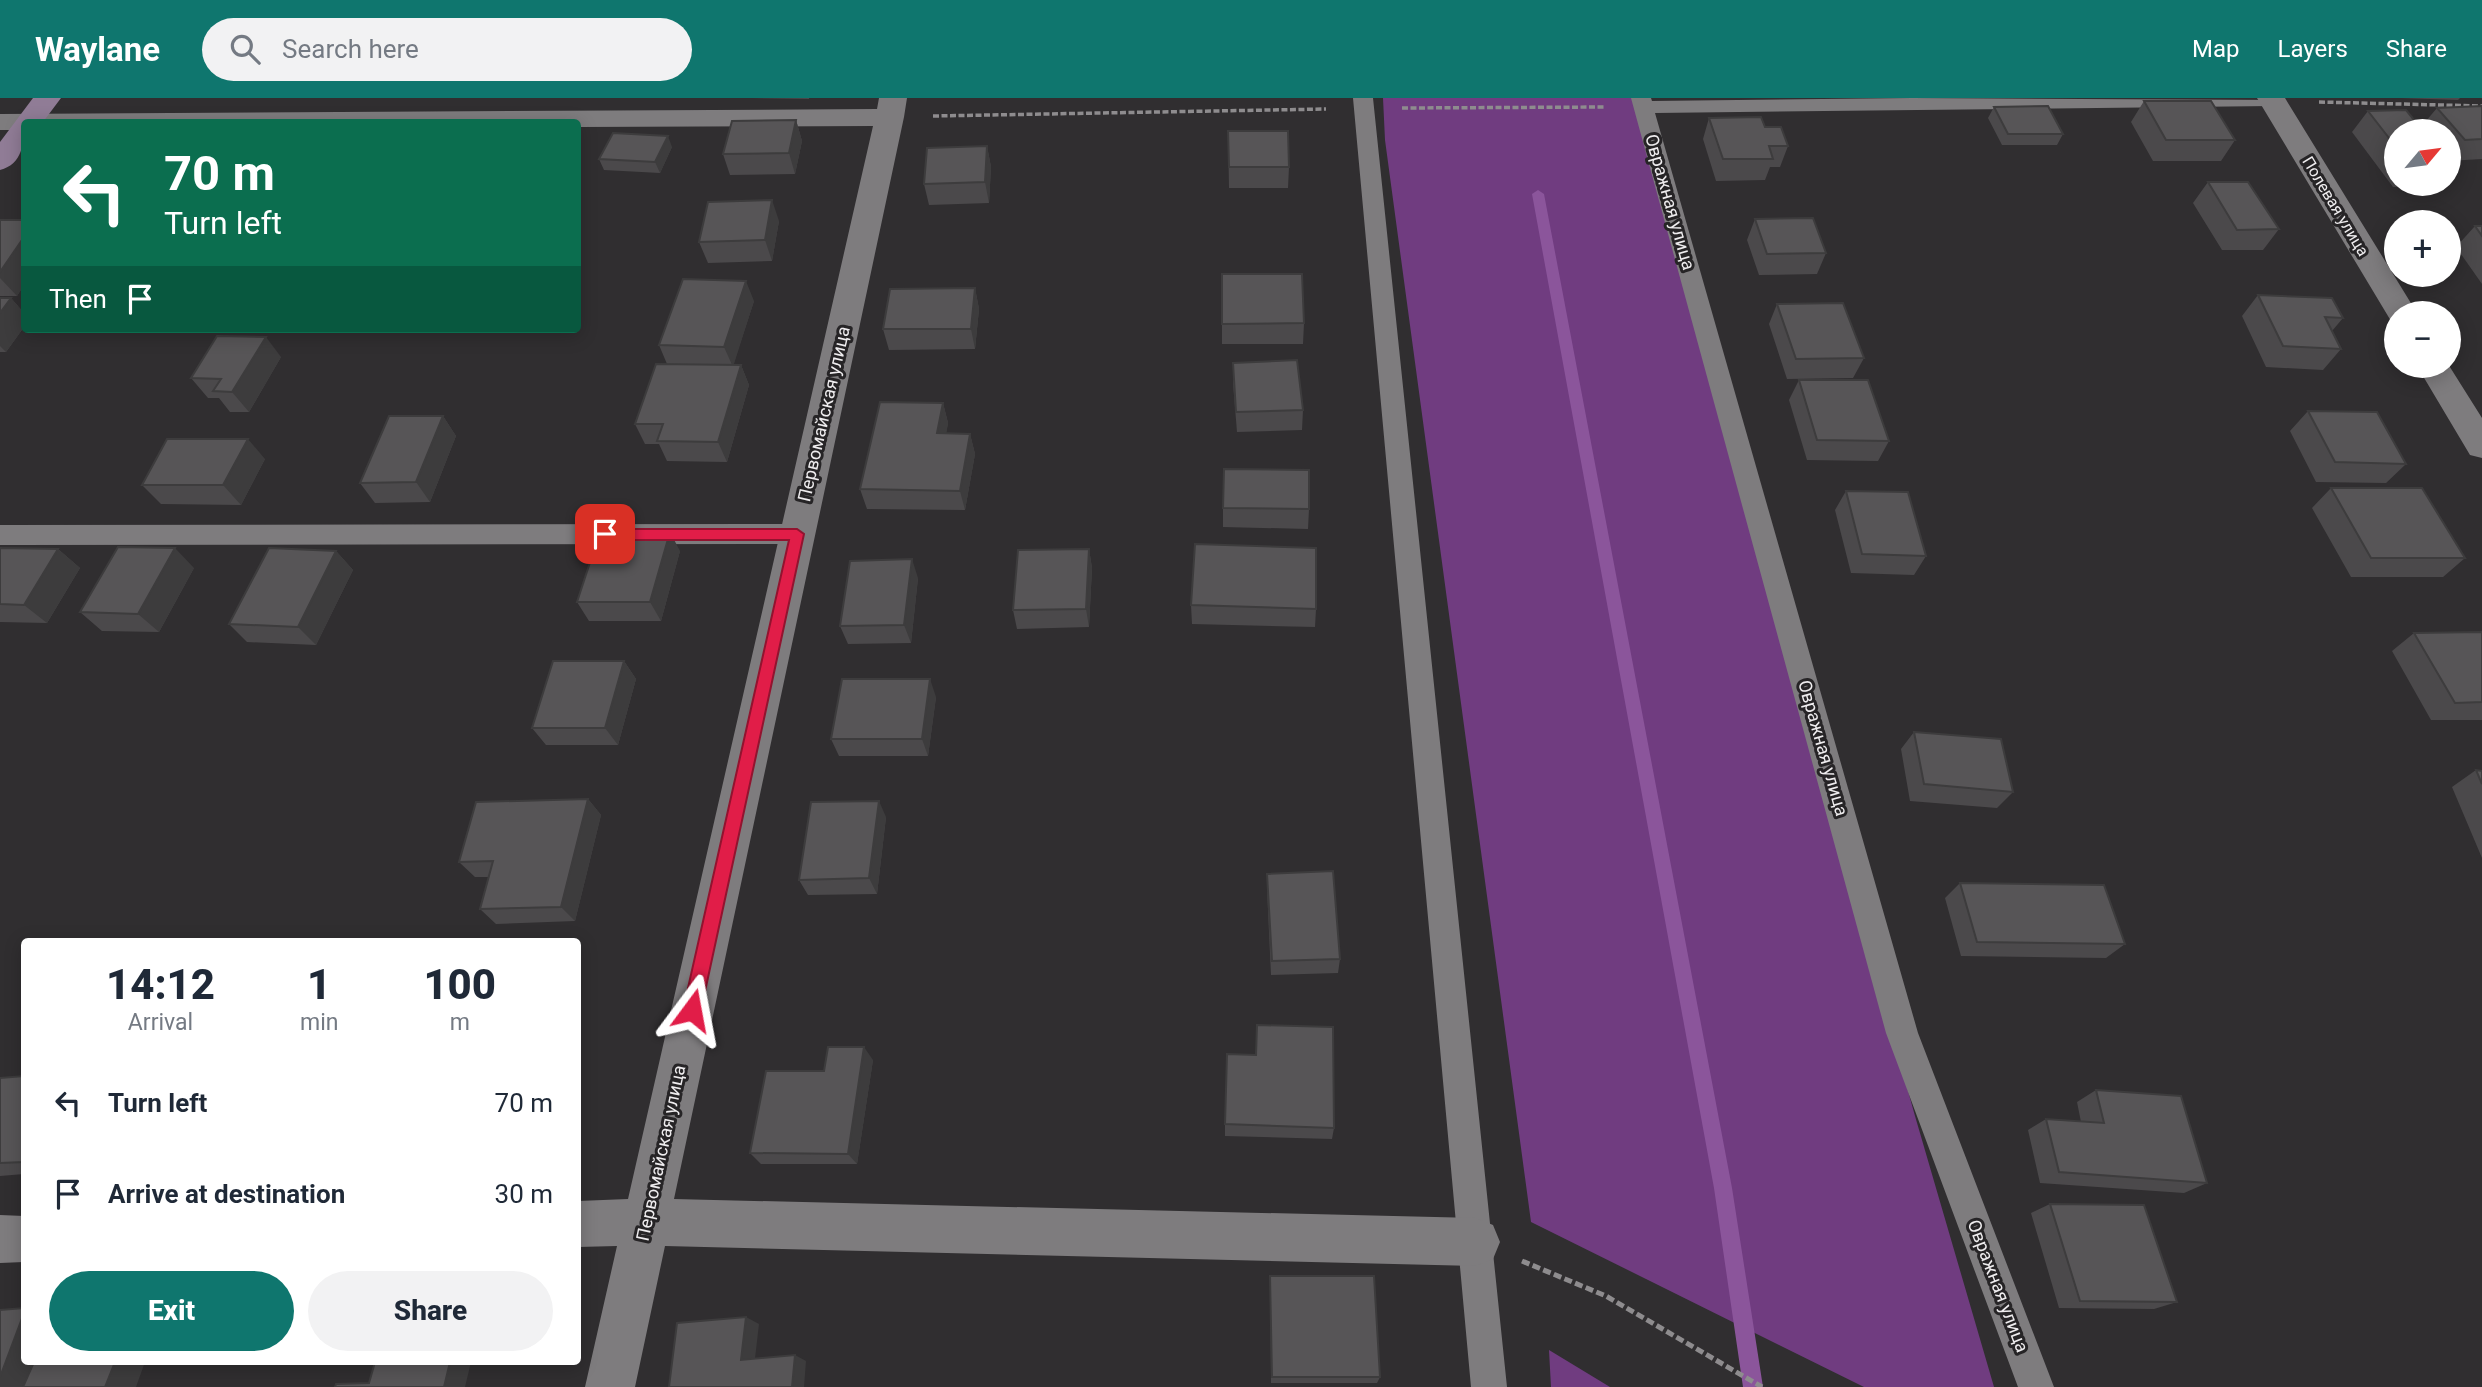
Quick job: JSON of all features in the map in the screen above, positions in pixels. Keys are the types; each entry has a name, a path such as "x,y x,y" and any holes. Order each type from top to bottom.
{"street":[{"path":"32,119 47,98"},
{"name":"Полевая улица","path":"2271,99 2395,301"},
{"path":"215,119 892,108"},
{"name":"Первомайская улица","path":"610,1387 892,108"},
{"path":"0,122 21,122"},
{"path":"0,161 21,133"},
{"path":"2441,378 2482,446"},
{"path":"581,1224 645,1222 1476,1242"},
{"path":"0,1239 21,1239"}],"lane":[{"path":"1642,103 2271,99"},
{"path":"1363,103 1489,1387"},
{"name":"Овражная улица","path":"1642,103 1902,1033 2036,1387"},
{"path":"0,535 797,534"}],"path":[{"path":"2271,99 2482,106"},
{"path":"892,108 1642,103"},
{"path":"1476,1242 1606,1296 1762,1387"}],"shaded area":[{"path":"1383,98 1632,98 1915,1116 1994,1387 1864,1387 1531,1222 1385,140"},
{"path":"1549,1350 1610,1387 1551,1387"}],"building":[{"path":"2144,101 2211,101 2235,140 2166,140"},
{"path":"2048,106 2063,134 2008,134 1994,107"},
{"path":"2482,106 2482,139 2465,140 2461,135 2461,119 2447,119 2437,108"},
{"path":"2406,110 2413,119 2384,119 2384,132 2368,111"},
{"path":"1761,117 1765,127 1781,127 1788,146 1769,146 1773,159 1723,159 1709,118"},
{"path":"796,120 789,153 723,154 732,121"},
{"path":"1228,131 1288,131 1289,167 1229,167"},
{"path":"613,133 668,136 655,162 599,159"},
{"path":"987,146 985,182 924,184 927,148"},
{"path":"2208,182 2248,182 2279,229 2237,230"},
{"path":"772,200 765,240 699,242 708,202"},
{"path":"1813,218 1826,253 1767,254 1755,219"},
{"path":"0,220 21,220 21,241 0,272"},
{"path":"2475,226 2482,226 2482,236"},
{"path":"1222,274 1302,274 1304,323 1222,324"},
{"path":"683,279 746,281 724,347 659,345"},
{"path":"975,288 971,329 883,329 890,289"},
{"path":"2258,295 2332,298 2343,318 2325,317 2341,349 2283,346"},
{"path":"0,298 11,298 0,313"},
{"path":"1843,303 1864,358 1796,359 1777,304"},
{"path":"217,336 266,337 232,392 213,391 221,379 191,378"},
{"path":"1297,360 1303,410 1236,412 1233,363"},
{"path":"656,364 741,365 718,442 657,441 663,424 635,424"},
{"path":"1799,380 1868,380 1889,441 1817,440"},
{"path":"880,402 943,403 937,433 970,434 960,491 860,489"},
{"path":"2308,411 2377,412 2406,464 2335,462"},
{"path":"389,416 443,416 416,482 360,483"},
{"path":"167,439 248,439 223,485 142,485"},
{"path":"1224,469 1309,470 1309,509 1223,508"},
{"path":"2331,488 2422,488 2465,558 2371,558"},
{"path":"1846,491 1908,492 1926,556 1862,554"},
{"path":"600,532 670,532 650,602 577,602"},
{"path":"1195,544 1316,548 1316,609 1191,605"},
{"path":"118,547 175,548 138,614 80,612"},
{"path":"0,548 58,549 24,605 0,604"},
{"path":"269,548 336,551 298,627 229,624"},
{"path":"1089,549 1086,609 1013,610 1018,550"},
{"path":"912,559 904,625 840,626 850,561"},
{"path":"2482,632 2482,702 2455,703 2414,633"},
{"path":"553,661 624,661 605,728 532,728"},
{"path":"842,679 930,679 922,739 831,739"},
{"path":"1914,732 2001,739 2013,792 1924,784"},
{"path":"2476,770 2482,771 2482,784"},
{"path":"588,799 561,907 480,909 493,861 459,862 476,802"},
{"path":"879,801 869,878 799,880 811,802"},
{"path":"1333,871 1340,959 1272,961 1267,874"},
{"path":"1960,883 2104,885 2125,944 1977,942"},
{"path":"1257,1025 1333,1027 1334,1128 1225,1124 1227,1054 1256,1055"},
{"path":"828,1047 864,1047 848,1154 750,1153 766,1071 824,1071"},
{"path":"21,1076 21,1162 0,1163 0,1078"},
{"path":"2096,1090 2181,1096 2207,1183 2059,1172 2046,1119 2104,1123"},
{"path":"2050,1204 2144,1205 2177,1302 2080,1301"},
{"path":"1270,1276 1374,1276 1380,1377 1272,1377"},
{"path":"21,1308 21,1321 0,1377 0,1310"},
{"path":"746,1317 741,1360 795,1355 792,1387 669,1387 677,1323"},
{"path":"33,1365 114,1365 105,1387 23,1387"},
{"path":"374,1365 449,1365 444,1387 335,1387 336,1384 369,1383"}],"waterway":[{"path":"1538,194 1723,1188 1753,1387"}],"route":[{"path":"605,534 797,534 692,1010"}]}
